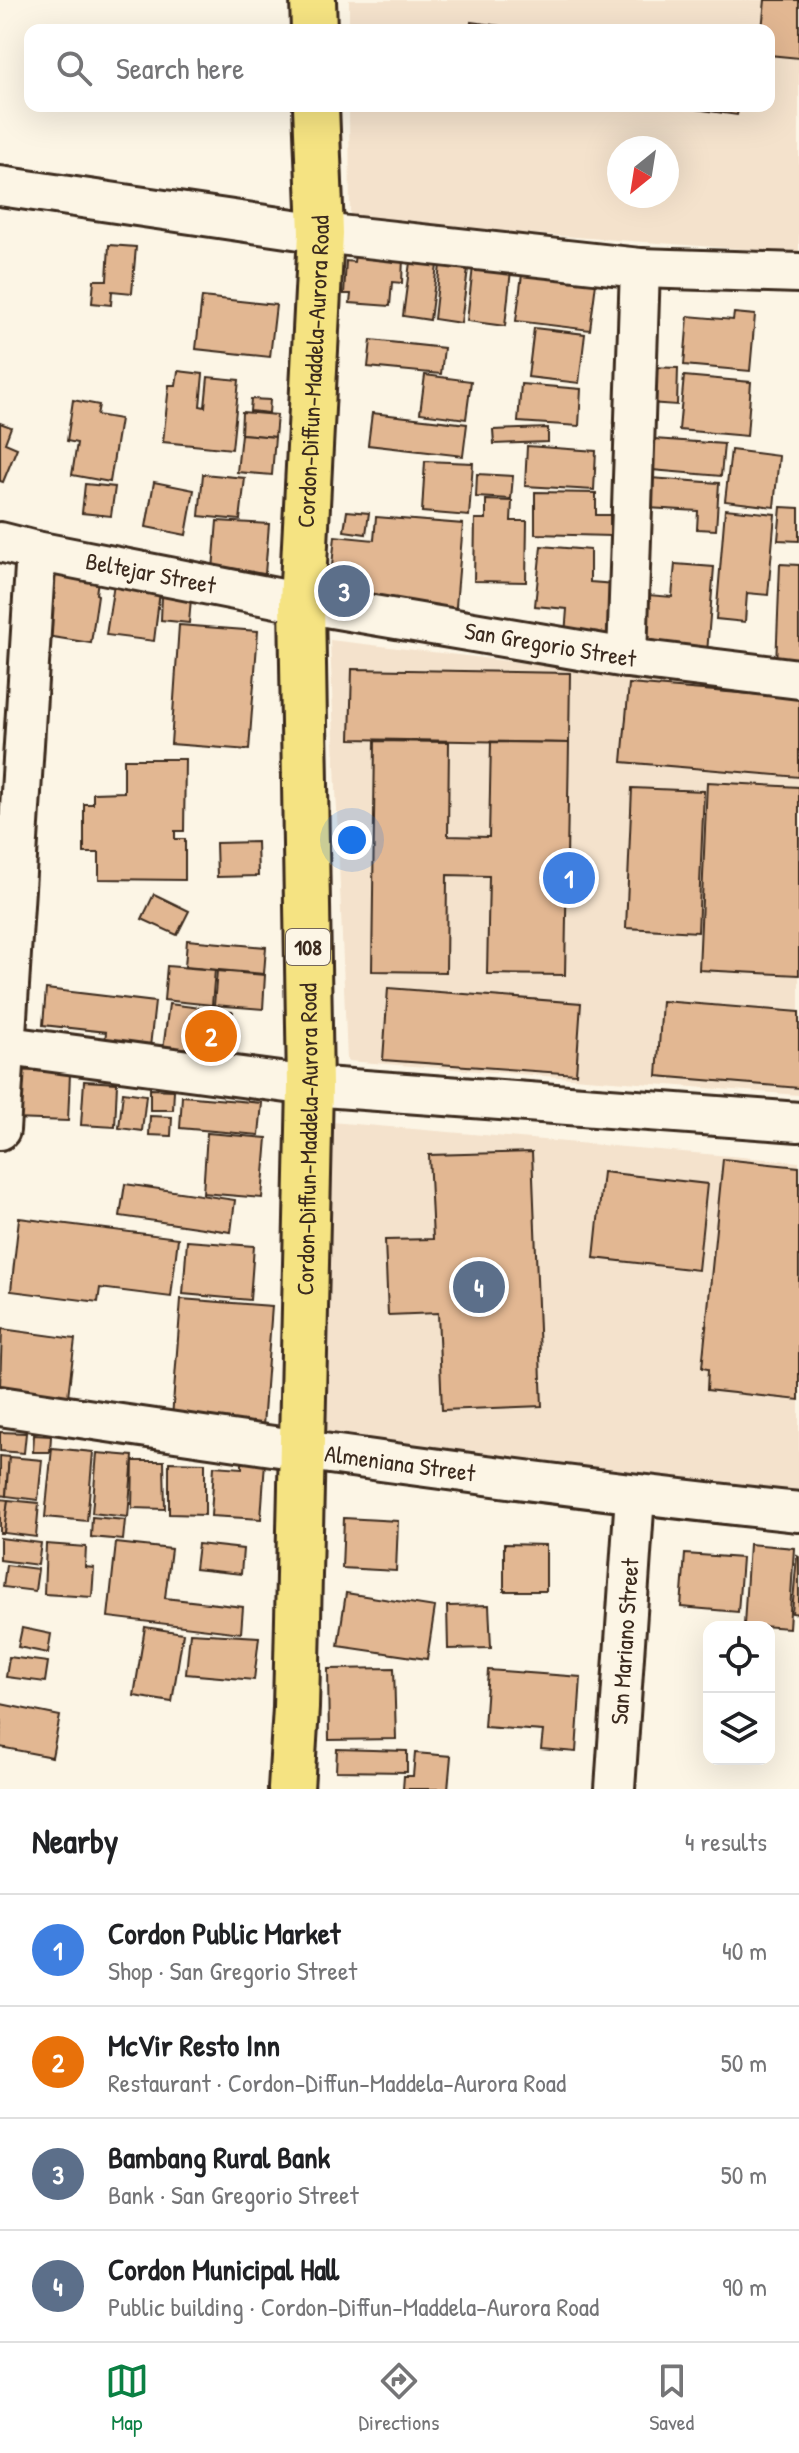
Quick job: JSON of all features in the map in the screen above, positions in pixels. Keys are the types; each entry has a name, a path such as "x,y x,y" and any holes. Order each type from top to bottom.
{"main road":[{"path":"313,0 314,24"},
{"name":"Cordon-Diffun-Maddela-Aurora Road","path":"291,1789 296,1708 310,1086 302,603 321,233 316,112"}],"street":[{"path":"0,186 321,233 640,268 799,273"},
{"path":"627,658 640,268"},
{"path":"0,1130 18,546"},
{"name":"Beltejar Street","path":"18,546 302,603"},
{"name":"San Gregorio Street","path":"302,603 627,658 799,679"},
{"path":"2,1045 310,1086 799,1122"},
{"name":"Almeniana Street","path":"0,1406 302,1451 635,1495 799,1512"},
{"name":"San Mariano Street","path":"615,1789 635,1495"}],"shaded area":[{"path":"349,0 799,0 799,253 350,221 349,112 775,112 775,24 349,24"},
{"path":"330,640 799,695 799,1095 347,1061"},
{"path":"331,1122 799,1162 799,1494 325,1446"}],"building":[{"path":"765,0 799,0 799,58 775,56 775,24 763,24"},
{"path":"109,245 136,247 132,293 112,291 111,305 92,303 94,280 107,280"},
{"path":"355,254 403,257 402,283 392,282 390,306 350,303 351,294 344,294 346,261 354,262"},
{"path":"410,262 437,265 430,320 403,316"},
{"path":"440,265 468,269 461,323 434,319"},
{"path":"473,266 511,270 505,326 467,321"},
{"path":"522,274 596,283 590,330 516,321"},
{"path":"202,297 276,305 270,357 196,349"},
{"path":"734,313 755,315 750,371 684,365 688,316 733,320"},
{"path":"534,328 585,334 579,383 528,377"},
{"path":"371,340 444,348 441,374 368,367"},
{"path":"649,367 678,368 677,405 648,403"},
{"path":"178,371 203,374 200,406 205,407 208,377 239,380 232,449 163,442 169,385 176,385"},
{"path":"425,375 471,381 466,419 420,413"},
{"path":"684,376 751,382 747,436 679,430"},
{"path":"521,384 581,389 579,426 518,422"},
{"path":"251,399 270,400 269,413 250,411"},
{"path":"73,400 99,405 97,415 120,419 110,482 72,475 77,443 67,441"},
{"path":"242,412 277,415 275,437 241,434"},
{"path":"372,413 467,424 463,456 368,445"},
{"path":"0,423 11,427 5,443 17,448 3,482 0,481"},
{"path":"548,428 548,442 494,444 493,430"},
{"path":"241,434 275,437 272,475 237,472"},
{"path":"654,439 724,444 721,476 652,470"},
{"path":"527,446 596,451 594,490 525,486"},
{"path":"731,450 779,456 774,507 725,501"},
{"path":"425,461 473,463 469,516 422,512"},
{"path":"203,474 245,478 240,520 199,516"},
{"path":"477,474 513,476 511,499 476,497"},
{"path":"650,478 719,483 716,530 697,529 698,511 648,508"},
{"path":"154,482 194,490 186,535 146,527"},
{"path":"85,484 115,487 111,516 82,513"},
{"path":"535,492 596,493 596,515 610,515 610,536 535,534"},
{"path":"486,500 512,501 511,521 527,521 526,582 474,581 475,519 486,519"},
{"path":"781,507 799,508 799,541 778,540"},
{"path":"725,509 775,514 768,595 747,593 745,622 716,619"},
{"path":"347,511 369,513 366,534 344,531"},
{"path":"376,517 463,524 455,618 328,606 335,536 374,540"},
{"path":"217,521 269,524 265,574 213,570"},
{"path":"541,546 590,550 590,582 615,584 611,638 565,635 567,609 535,606"},
{"path":"675,564 714,567 707,653 631,647 636,594 672,597"},
{"path":"780,564 799,565 799,666 776,665"},
{"path":"56,573 98,580 91,643 46,636"},
{"path":"114,584 160,591 154,641 106,635"},
{"path":"162,596 191,598 189,623 161,620"},
{"path":"179,625 258,631 249,750 171,744"},
{"path":"352,669 570,673 569,743 350,739"},
{"path":"629,684 799,698 799,777 622,762"},
{"path":"375,741 449,742 448,836 489,837 491,742 569,743 565,975 487,974 489,876 447,875 446,972 372,971"},
{"path":"124,759 185,759 184,831 175,831 175,839 185,839 185,880 99,879 99,853 84,853 84,804 93,804 93,793 124,792"},
{"path":"707,782 799,787 799,975 699,970"},
{"path":"632,788 704,791 698,932 626,928"},
{"path":"257,842 258,876 217,877 216,843"},
{"path":"154,894 189,911 177,935 142,919"},
{"path":"187,940 266,947 264,974 185,967"},
{"path":"167,966 215,970 212,1005 164,1000"},
{"path":"217,971 265,975 263,1009 214,1005"},
{"path":"388,988 581,1003 576,1074 383,1060"},
{"path":"46,989 155,1002 149,1056 104,1051 106,1032 43,1025"},
{"path":"662,1001 799,1012 799,1088 657,1076"},
{"path":"169,1004 233,1012 229,1048 234,1049 232,1065 162,1057"},
{"path":"15,1070 70,1073 68,1121 13,1119"},
{"path":"84,1081 117,1083 115,1127 81,1125"},
{"path":"150,1089 174,1090 173,1110 150,1110"},
{"path":"123,1092 146,1095 142,1131 119,1128"},
{"path":"182,1096 262,1103 259,1135 180,1128"},
{"path":"150,1116 172,1117 171,1136 149,1135"},
{"path":"207,1133 267,1138 262,1198 203,1193"},
{"path":"532,1152 542,1406 442,1410 438,1313 388,1315 385,1240 433,1239 429,1155"},
{"path":"723,1159 799,1167 799,1400 707,1390 708,1369 702,1368"},
{"path":"603,1172 707,1184 698,1270 594,1258"},
{"path":"125,1184 235,1200 231,1232 120,1216"},
{"path":"19,1218 178,1238 171,1297 100,1288 98,1302 11,1291"},
{"path":"187,1241 254,1246 250,1300 183,1294"},
{"path":"181,1299 272,1306 263,1426 172,1418"},
{"path":"2,1329 75,1339 68,1396 0,1387"},
{"path":"0,1432 26,1433 24,1453 0,1451"},
{"path":"34,1435 51,1436 50,1452 33,1452"},
{"path":"52,1448 93,1452 87,1521 45,1517"},
{"path":"97,1453 133,1456 128,1517 92,1513"},
{"path":"0,1456 9,1457 6,1496 0,1495"},
{"path":"9,1457 42,1460 38,1500 6,1496"},
{"path":"133,1461 164,1461 165,1509 132,1508"},
{"path":"242,1461 265,1462 261,1519 211,1516 214,1466 242,1468"},
{"path":"169,1462 205,1463 205,1515 169,1514"},
{"path":"0,1499 8,1500 4,1533 0,1533"},
{"path":"8,1500 39,1503 36,1537 4,1533"},
{"path":"92,1517 125,1520 123,1540 91,1537"},
{"path":"344,1518 398,1521 396,1571 342,1568"},
{"path":"0,1538 41,1543 38,1565 0,1560"},
{"path":"116,1543 171,1549 165,1598 243,1607 241,1633 108,1617"},
{"path":"46,1544 86,1547 85,1567 94,1568 92,1597 44,1594"},
{"path":"198,1544 243,1549 241,1574 195,1569"},
{"path":"504,1544 546,1545 546,1591 504,1591"},
{"path":"749,1544 794,1548 789,1628 775,1627 775,1621 744,1621"},
{"path":"685,1554 742,1558 738,1612 681,1607"},
{"path":"799,1557 799,1614 792,1613"},
{"path":"6,1565 38,1569 35,1591 3,1587"},
{"path":"346,1593 435,1607 427,1659 338,1646"},
{"path":"489,1605 491,1648 448,1649 447,1606"},
{"path":"145,1627 183,1633 172,1702 134,1696"},
{"path":"22,1628 51,1634 48,1653 18,1647"},
{"path":"190,1633 259,1637 254,1680 186,1674"},
{"path":"9,1657 48,1662 45,1682 6,1677"},
{"path":"394,1668 396,1739 329,1740 328,1669"},
{"path":"488,1670 581,1677 576,1752 541,1749 543,1731 484,1727"},
{"path":"1,1704 60,1716 52,1757 0,1747"},
{"path":"337,1749 407,1751 407,1772 336,1771"},
{"path":"415,1753 451,1756 448,1789 403,1789 404,1776 413,1776"}],"place":[{"name":"Bambang Rural Bank","path":"344,591"},
{"name":"Cordon Public Market","path":"569,878"},
{"name":"McVir Resto Inn","path":"211,1036"},
{"name":"Cordon Municipal Hall","path":"479,1287"}]}
